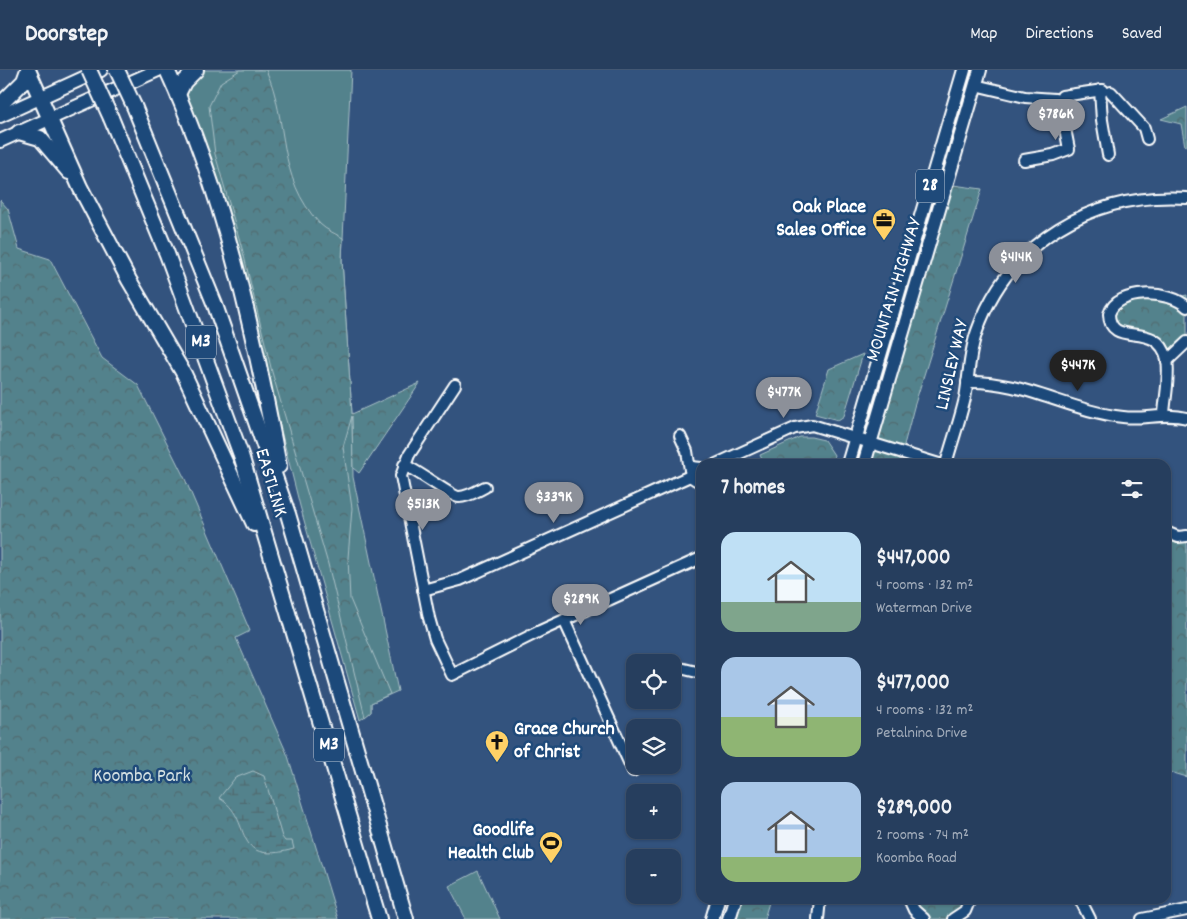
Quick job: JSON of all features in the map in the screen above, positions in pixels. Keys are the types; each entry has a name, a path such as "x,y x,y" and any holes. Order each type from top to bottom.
{"highway":[{"path":"28,70 80,187 129,280 189,383 276,572"},
{"path":"0,105 24,81 28,70"},
{"name":"EASTLINK","path":"89,70 111,118 200,340 240,455 379,919"},
{"name":"EASTLINK","path":"117,70 134,106 215,305 288,514 406,919"},
{"path":"167,70 208,172 224,225 268,410 288,514"},
{"path":"178,94 184,82 196,70"},
{"path":"19,132 40,138 80,187"}],"main road":[{"path":"0,116 101,70"},
{"path":"0,141 158,70"},
{"name":"MOUNTAIN HIGHWAY","path":"850,459 964,70"},
{"name":"MOUNTAIN HIGHWAY","path":"865,459 980,70"},
{"path":"894,307 908,311"},
{"path":"712,919 716,904"},
{"path":"729,919 734,904"}],"street":[{"path":"975,85 1025,97 1059,100 1105,91"},
{"path":"1105,91 1144,128 1148,139"},
{"path":"1105,91 1102,120 1108,155"},
{"path":"1024,160 1053,155 1069,149 1059,100"},
{"name":"LINSLEY WAY","path":"947,459 964,400 973,343 986,308 1004,279 1042,240 1080,216 1108,205 1138,199 1187,198"},
{"path":"1164,414 1167,361 1163,350 1154,339 1142,334 1123,334 1116,331 1110,324 1110,311 1117,302 1145,294 1171,297 1187,307"},
{"path":"1167,361 1187,342"},
{"path":"967,382 1004,384 1123,417 1164,414 1187,418"},
{"path":"455,386 404,465 402,486 434,635 452,675 564,620 696,560"},
{"path":"728,459 795,428 807,425 923,459"},
{"path":"680,436 696,471"},
{"path":"404,465 417,471 454,497 465,496 485,487"},
{"path":"423,590 460,580 696,473"},
{"path":"1171,534 1178,537 1187,536"},
{"path":"564,620 626,743"},
{"path":"681,670 696,672"},
{"path":"818,919 820,904"},
{"path":"911,904 914,910 924,919"},
{"path":"953,919 965,911 968,904"},
{"path":"1082,904 1090,919"},
{"path":"1142,919 1187,910"}],"green space":[{"path":"202,70 351,70 342,260 352,414 353,477 398,691 371,703 371,712 360,720 300,506 229,224 184,95 187,85"},
{"path":"240,70 266,70 278,110 289,168 296,187 306,206 320,224 343,238 342,260 352,414 420,383 359,473 353,468 352,416 343,447 352,508 348,558 350,599 390,694 371,703 371,712 365,717 328,564 272,372 243,252 215,154 209,106 221,82"},
{"path":"1187,107 1187,145 1185,146 1181,124 1161,119"},
{"path":"946,184 982,189 914,407 900,459 865,459"},
{"name":"Koomba Park","path":"0,200 8,209 19,249 50,259 102,358 138,385 185,479 250,631 236,638 288,756 338,919 0,919"},
{"path":"1187,295 1187,342 1166,357 1157,342 1123,334 1109,317 1125,299 1174,298"},
{"path":"863,354 844,416 838,420 815,414 829,369"},
{"path":"800,437 811,437 824,440 834,455 833,459 762,459 760,455"},
{"path":"1171,534 1187,536 1187,777 1171,772"},
{"path":"253,771 264,776 282,837 285,841 292,841 294,849 273,853 260,851 251,846 245,838 237,817 230,807 219,798 235,778"},
{"path":"478,871 500,919 464,919 465,917 449,886"},
{"path":"734,904 768,904 764,919 729,919"},
{"path":"913,904 966,904 953,919 924,919"}],"place":[{"name":"Oak Place Sales Office","path":"884,241"},
{"name":"Grace Church of Christ","path":"497,763"},
{"name":"Goodlife Health Club","path":"551,864"}]}
